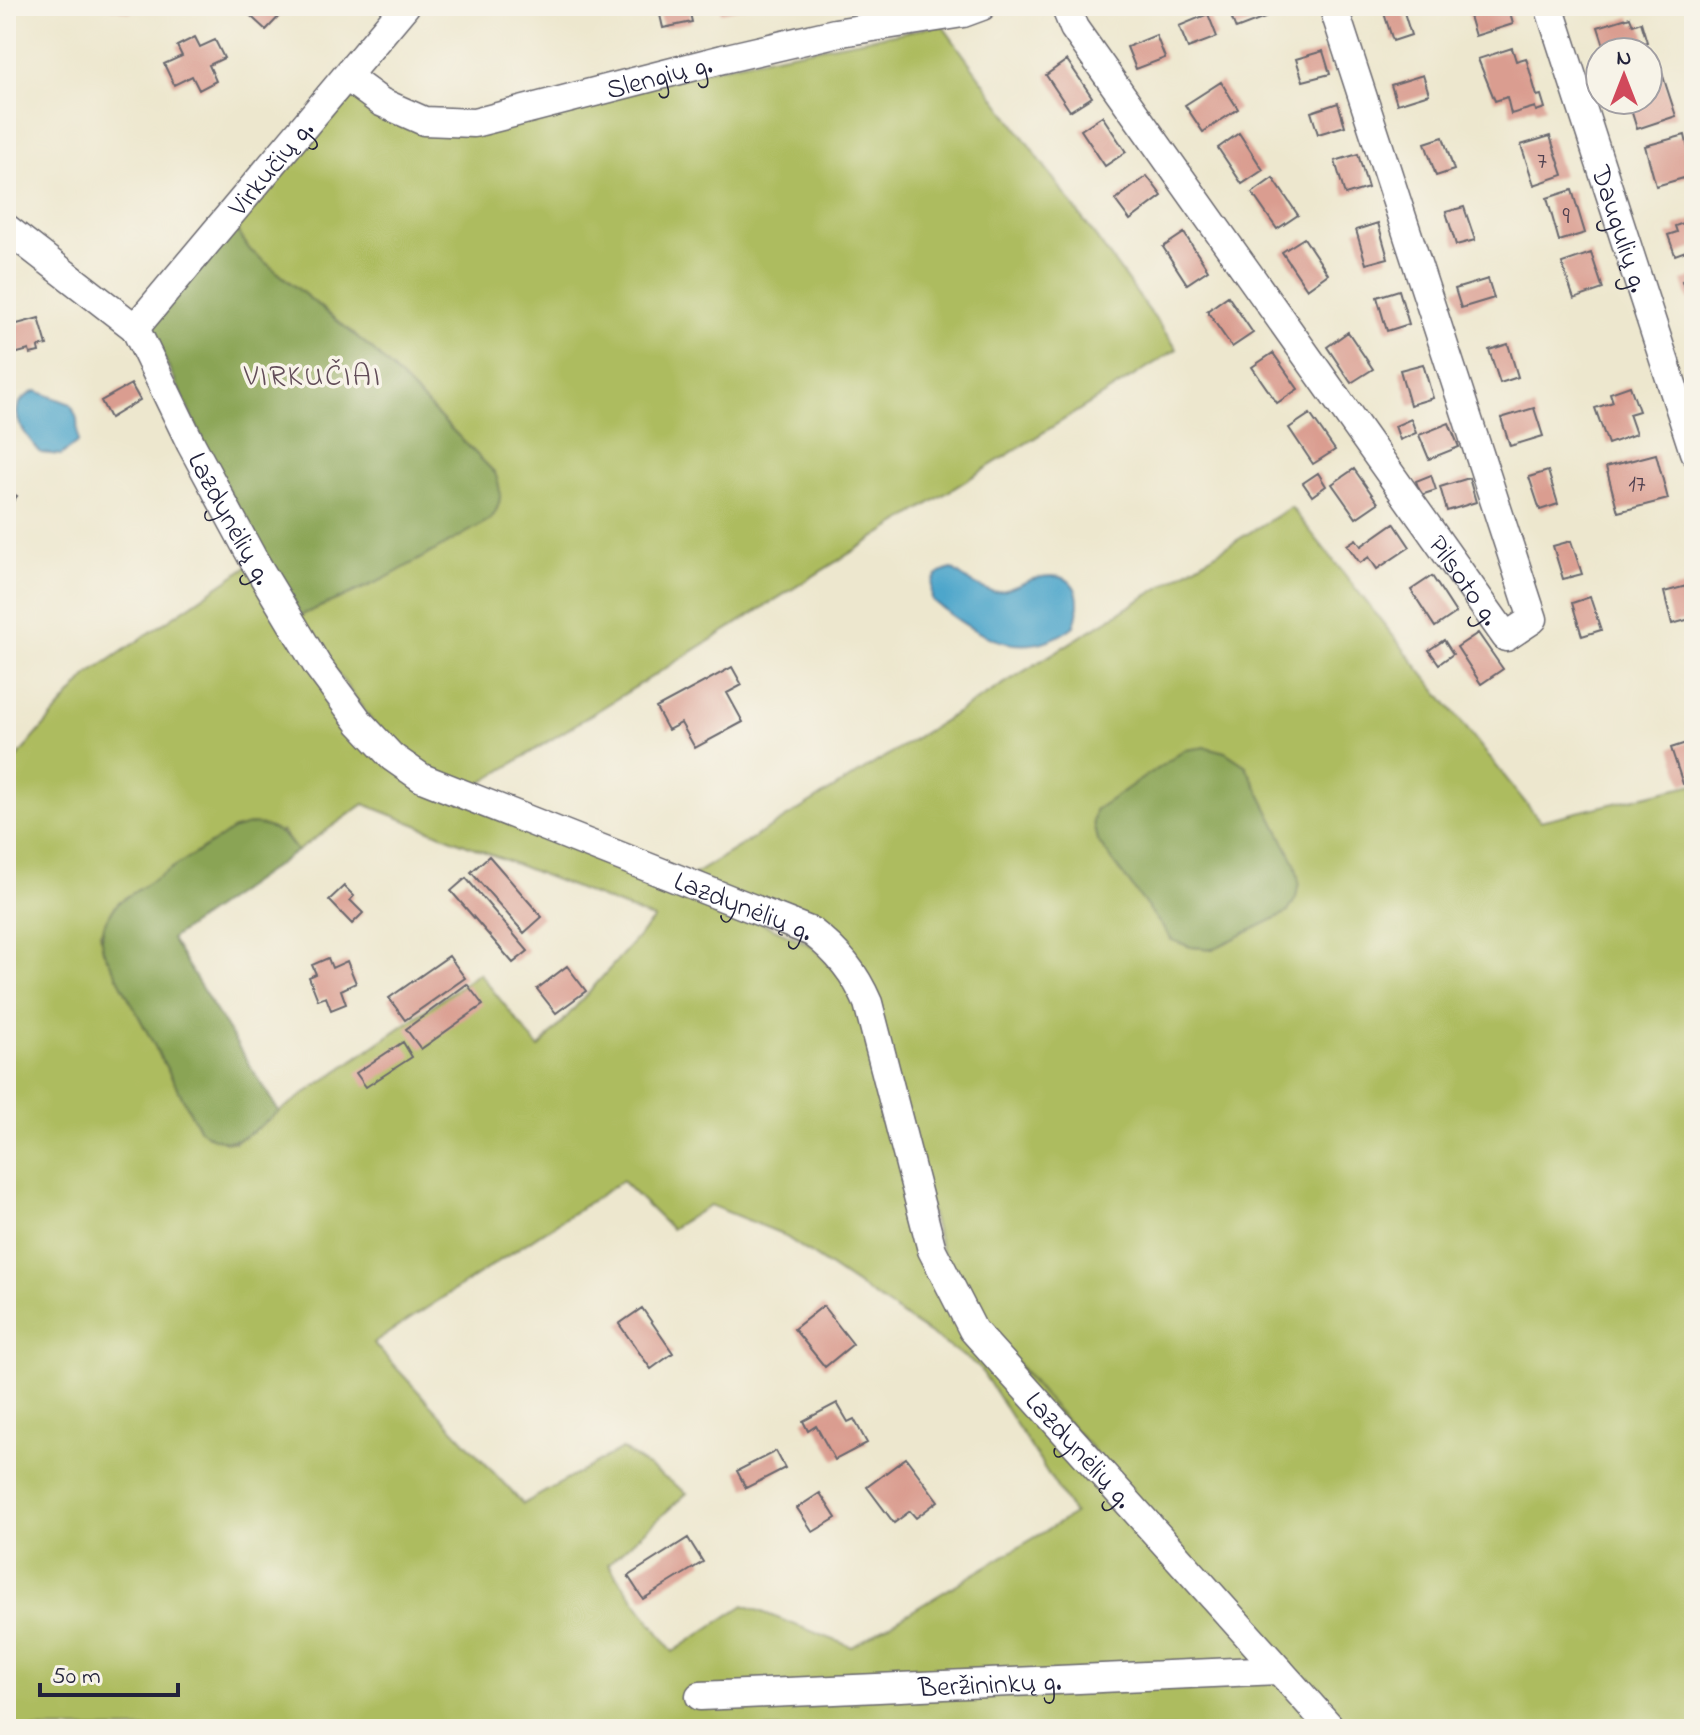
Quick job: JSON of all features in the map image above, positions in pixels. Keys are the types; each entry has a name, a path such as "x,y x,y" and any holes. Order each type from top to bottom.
{"street":[{"name":"Virkučių g.","path":"135,328 405,6"},
{"name":"Slengių g.","path":"347,77 381,102 424,121 474,123 835,33 963,13 982,6"},
{"name":"Pilsoto g.","path":"1065,6 1074,28 1506,637 1533,619 1333,6"},
{"name":"Daugulių g.","path":"1549,6 1694,452"},
{"name":"Lazdynėlių g.","path":"6,228 135,328 206,473 308,652 360,723 392,757 422,778 799,926 835,950 857,979 868,1003 932,1250 973,1330 1332,1729"},
{"name":"Beržininkų g.","path":"700,1696 1279,1670"}],"green space":[{"path":"942,25 1177,349 472,789 446,779 384,738 297,617 384,579 495,473 372,349 250,250 234,226 350,90 423,129 770,57"},
{"path":"234,226 250,250 372,349 495,473 500,491 498,507 491,519 384,579 297,617 215,466 149,326"},
{"path":"1291,507 1540,821 1694,784 1694,1729 1345,1729 992,1338 942,1252 864,973 693,875","holes":["1288,912 1213,949 1191,947 1172,940"]},
{"path":"248,566 367,749 811,945 851,987 925,1251 1319,1729 6,1729 6,770 89,674","holes":["364,804 654,919 539,1048 479,973 235,1142 225,1142 200,1130 103,950 100,932 282,831 297,851","622,1181 671,1229 710,1205 780,1233 979,1367 1074,1514 852,1647 744,1605 673,1652 608,1564 687,1493 622,1449 523,1504 373,1343"]},
{"path":"1206,747 1225,752 1246,766 1295,863 1299,882 1296,898 1288,912 1213,949 1191,947 1172,940 1097,840 1093,822 1095,810 1185,750"},
{"path":"253,824 278,832 297,851 171,939 279,1112 241,1138 222,1140 200,1130 103,950 102,935 107,918 120,901 234,829"}],"water":[{"path":"36,391 71,404 77,419 78,442 61,455 41,453 22,429 17,412 19,404"},
{"path":"952,569 995,592 1037,578 1061,577 1074,587 1077,594 1074,626 1055,638 1036,643 1000,641 982,634 932,600 934,579"}],"building":[{"path":"105,6 133,6 131,13"},
{"path":"289,6 266,30 242,8"},
{"path":"658,6 697,7 689,9 692,22 663,28"},
{"path":"719,6 747,6 747,7 721,13"},
{"path":"1227,6 1260,6 1265,18 1236,29"},
{"path":"1402,6 1411,35 1393,41 1382,7"},
{"path":"1466,6 1508,6 1513,24 1475,36"},
{"path":"1208,14 1217,37 1188,48 1179,26"},
{"path":"1630,17 1633,25 1641,22 1645,36 1601,36 1598,27"},
{"path":"1156,35 1165,58 1136,69 1127,47"},
{"path":"195,37 200,47 215,40 224,58 209,65 216,81 199,90 192,76 174,85 164,64 182,56 177,46"},
{"path":"1512,48 1516,61 1526,58 1537,96 1541,95 1545,108 1536,111 1535,107 1511,114 1507,97 1495,101 1478,59"},
{"path":"1323,51 1330,74 1303,81 1296,59"},
{"path":"1067,60 1092,97 1070,111 1046,75"},
{"path":"1423,75 1429,94 1397,104 1391,85"},
{"path":"1664,79 1676,116 1637,129 1633,116 1664,116"},
{"path":"1221,82 1238,109 1203,132 1185,105"},
{"path":"1338,103 1345,126 1318,134 1311,112"},
{"path":"1102,116 1126,152 1105,166 1081,130"},
{"path":"1239,133 1263,170 1242,184 1218,148"},
{"path":"1685,135 1694,175 1656,186 1645,146"},
{"path":"1550,136 1563,175 1534,185 1521,145"},
{"path":"1443,137 1454,170 1436,176 1425,143"},
{"path":"1358,154 1368,188 1345,195 1335,161"},
{"path":"1147,176 1162,196 1130,220 1115,200"},
{"path":"1273,178 1298,215 1277,229 1252,193"},
{"path":"1572,190 1585,233 1559,241 1547,198"},
{"path":"1464,207 1475,240 1456,245 1446,212"},
{"path":"1694,219 1694,248 1675,255 1668,235 1677,232 1675,226"},
{"path":"1378,223 1388,258 1366,264 1356,230"},
{"path":"1184,233 1208,270 1187,284 1163,247"},
{"path":"1304,238 1328,274 1307,289 1282,252"},
{"path":"1591,253 1603,289 1574,299 1562,263"},
{"path":"1694,277 1694,298 1688,300 1682,281"},
{"path":"1488,279 1494,298 1461,308 1455,289"},
{"path":"1399,290 1409,324 1387,331 1377,297"},
{"path":"1228,296 1253,333 1232,347 1207,311"},
{"path":"39,318 47,345 38,347 39,352 30,354 29,350 6,356 6,327"},
{"path":"1348,332 1373,369 1351,383 1327,347"},
{"path":"1508,344 1518,377 1500,383 1489,350"},
{"path":"1273,353 1298,389 1277,403 1252,367"},
{"path":"1423,364 1433,398 1410,405 1400,370"},
{"path":"131,384 140,400 110,418 101,401"},
{"path":"1630,386 1639,411 1629,414 1636,434 1608,444 1595,408 1613,402 1610,393"},
{"path":"1534,408 1543,436 1510,446 1501,418"},
{"path":"1310,414 1335,450 1313,464 1289,428"},
{"path":"1411,419 1416,433 1400,440 1395,426"},
{"path":"1449,423 1459,447 1429,459 1419,435"},
{"path":"1656,454 1668,499 1618,512 1606,467"},
{"path":"1354,469 1378,503 1356,518 1332,484"},
{"path":"1548,471 1558,504 1540,510 1529,477"},
{"path":"1318,473 1326,486 1312,496 1303,483"},
{"path":"1431,475 1436,490 1421,495 1416,481"},
{"path":"1469,478 1476,502 1447,511 1440,487"},
{"path":"6,489 17,496 6,511"},
{"path":"1394,523 1410,547 1377,569 1369,557 1360,563 1347,545 1356,539 1361,546"},
{"path":"1571,541 1582,574 1563,579 1553,546"},
{"path":"1432,576 1456,613 1435,627 1411,590"},
{"path":"1694,584 1694,618 1672,624 1664,592"},
{"path":"1590,597 1601,630 1582,636 1572,603"},
{"path":"1478,633 1503,669 1481,684 1457,647"},
{"path":"1444,640 1453,654 1439,664 1429,650"},
{"path":"1694,655 1694,688 1693,688 1684,658"},
{"path":"732,667 742,685 727,693 743,722 695,748 681,723 668,730 656,708"},
{"path":"1692,741 1694,780 1683,784 1671,748"},
{"path":"489,856 542,917 524,933 471,872"},
{"path":"466,878 528,951 513,963 451,891"},
{"path":"344,886 354,896 350,900 363,913 352,924 329,900"},
{"path":"449,956 465,978 405,1020 389,998"},
{"path":"328,958 332,968 347,961 356,983 341,990 346,1004 331,1010 326,997 318,1000 309,977 316,974 312,965"},
{"path":"567,966 586,991 556,1013 537,989"},
{"path":"467,984 483,1005 421,1049 406,1029"},
{"path":"403,1042 412,1057 366,1087 356,1073"},
{"path":"823,1306 853,1344 825,1367 794,1329"},
{"path":"642,1308 673,1353 651,1369 619,1324"},
{"path":"837,1403 848,1422 854,1419 867,1443 835,1460 816,1426 808,1431 803,1421"},
{"path":"776,1451 785,1468 746,1488 737,1471"},
{"path":"906,1458 938,1501 916,1518 910,1511 894,1523 867,1487"},
{"path":"820,1493 836,1518 813,1532 797,1508"},
{"path":"688,1538 703,1562 643,1599 628,1576"}],"district":[{"name":"VIRKUČIAI","path":"313,375"}]}
